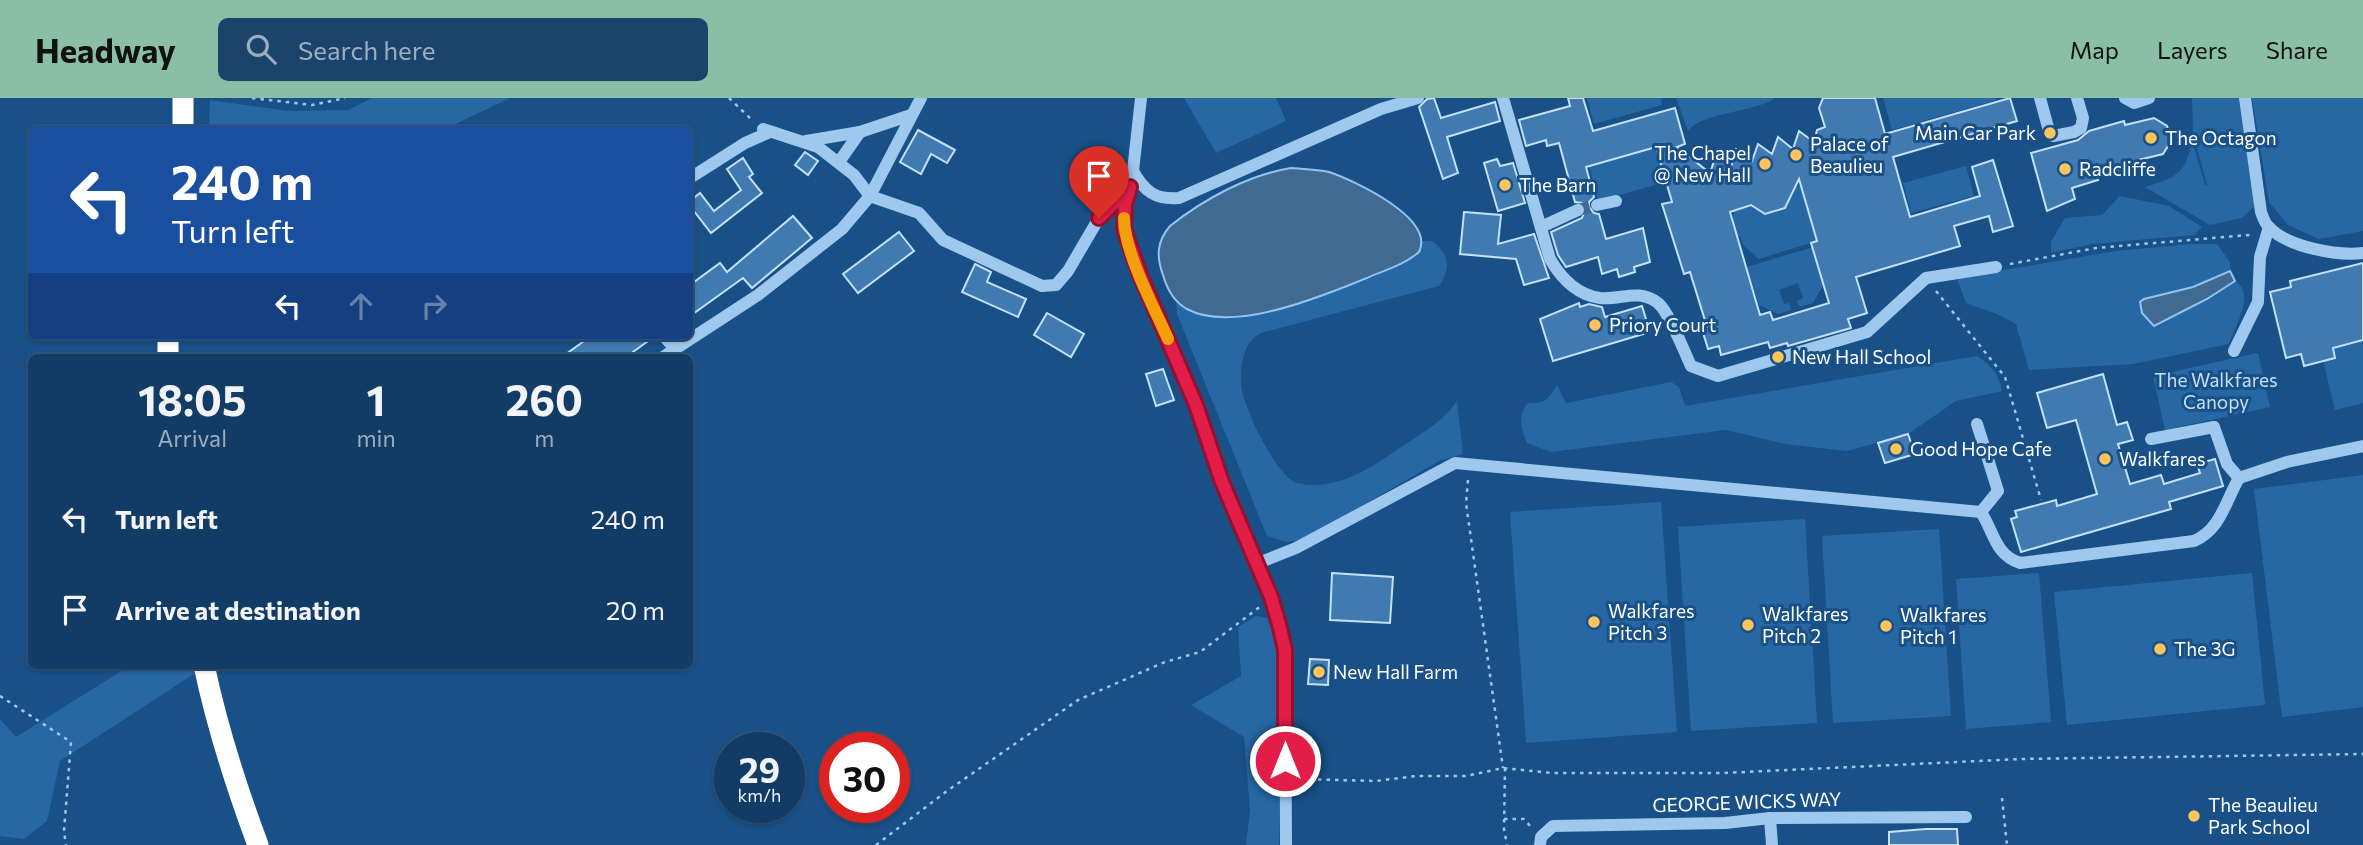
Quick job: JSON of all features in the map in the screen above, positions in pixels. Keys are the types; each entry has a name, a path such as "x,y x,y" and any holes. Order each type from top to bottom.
{"highway":[{"path":"183,98 183,126"},
{"path":"205,669 213,708 258,845"}],"street":[{"path":"693,337 758,295 842,229 870,196 920,98"},
{"path":"1141,98 1133,171 1125,204 1124,229 1140,275 1196,405 1222,482 1273,601 1285,650 1286,845"},
{"path":"1133,171 1147,192 1164,199 1179,198 1381,109 1418,98"},
{"path":"1503,98 1550,259 1561,278 1600,298 1642,294 1660,304 1691,366 1718,376 1867,332 1926,278 1996,267"},
{"path":"2040,98 2049,131 2060,136 2081,128 2083,118 2077,98"},
{"path":"2125,98 2134,103 2149,98"},
{"path":"2245,98 2261,212 2269,227 2297,244 2332,254 2363,253"},
{"path":"804,141 860,132 911,115"},
{"path":"693,176 766,130 804,141 839,162 870,196 919,213 943,240 1042,286 1056,285 1068,271 1099,218 1130,187"},
{"path":"839,162 860,132"},
{"path":"1597,205 1616,201"},
{"path":"1541,227 1578,211"},
{"path":"2234,351 2258,302 2260,257 2269,227"},
{"path":"667,340 675,349"},
{"path":"668,354 689,340"},
{"path":"1978,424 1998,491 1981,512"},
{"path":"2151,439 2214,427 2227,464 2239,478"},
{"path":"1981,512 1999,549 2007,558 2020,563 2163,547 2194,541 2216,527 2239,478 2287,462 2363,446"},
{"path":"1256,564 1296,548 1455,463 1981,512"},
{"name":"GEORGE WICKS WAY","path":"1540,841 1553,826 1725,823 1770,818 1965,817"},
{"path":"1770,818 1772,845"}],"path":[{"path":"252,98 312,105 345,98"},
{"path":"729,98 766,130"},
{"path":"1996,267 2096,248 2248,235 2264,242"},
{"path":"1926,278 2005,377 2040,500"},
{"path":"1469,463 1466,503 1504,768 1507,845"},
{"path":"876,845 947,791 1078,700 1165,662 1200,652 1273,601"},
{"path":"0,696 71,742 64,831 66,845"},
{"path":"1285,779 1366,781 1466,776 1504,768 1551,773 1723,773 2021,760 2363,754"},
{"path":"2002,798 2007,845"},
{"path":"1504,818 1524,819 1540,841"}],"green space":[{"path":"372,98 510,98 451,126 209,126 210,100 289,111 348,110"},
{"path":"1184,98 1276,98 1286,121 1216,153"},
{"path":"1587,98 1665,98 1661,99 1662,105 1594,124"},
{"path":"1676,98 1775,98 1754,107 1704,120 1688,131"},
{"path":"1883,98 1996,98 1997,100 1892,130"},
{"path":"2192,98 2246,98 2254,207 2242,218 2210,225 2145,187 2172,177 2183,167 2192,140 2207,185 2193,133"},
{"path":"2252,98 2363,98 2363,231 2319,239 2288,225 2269,202"},
{"path":"1656,147 1657,151 1662,150 1666,182 1598,201 1589,166"},
{"path":"1966,166 1974,196 1911,213 1903,183"},
{"path":"1800,185 1817,241 1759,259 1743,245 1740,236 1737,237 1732,220 1735,210 1748,204 1765,214 1785,208 1795,187"},
{"path":"2120,196 2169,206 2202,227 2194,235 2092,244 2051,253 2051,242 2065,218 2102,215"},
{"path":"1421,241 1432,241 1445,256 1446,273 1439,286 1261,333 1255,337 1244,354 1241,384 1247,408 1262,440 1280,468 1297,483 1323,485 1358,474 1427,430 1457,401 1463,454 1441,460 1298,540 1287,542 1267,536 1177,314 1176,302 1209,316 1221,317 1240,317 1287,307 1338,291 1401,264 1422,246"},
{"path":"2217,244 2230,262 2230,271 2193,287 2144,299 2169,319 2235,281 2241,286 2244,302 2229,344 2133,364 2029,370 2016,324 1966,303 1957,278 2116,251"},
{"path":"1813,247 1824,284 1813,303 1799,307 1797,301 1803,298 1798,283 1779,290 1784,304 1789,303 1791,310 1778,314 1759,305 1747,267"},
{"path":"2363,340 2363,403 2335,410 2323,361 2335,358 2333,348"},
{"name":"The Walkfares Canopy","path":"2258,353 2270,407 2165,430 2153,376"},
{"path":"1977,356 1994,370 2002,391 1956,401 1908,434 1847,451 1785,444 1726,430 1551,452 1527,443 1522,427 1522,413 1528,403 1545,400 1557,385 1566,403 1671,382 1679,387 1685,406"},
{"path":"2363,475 2363,707 2282,717 2254,489"},
{"name":"Walkfares Pitch 3","path":"1661,502 1677,732 1526,743 1510,512"},
{"name":"Walkfares Pitch 2","path":"1805,519 1817,723 1691,731 1678,527"},
{"name":"Walkfares Pitch 1","path":"1939,529 1951,716 1833,723 1822,536"},
{"path":"2039,573 2051,722 1966,729 1956,579"},
{"name":"The 3G","path":"2252,573 2265,705 2067,725 2054,592"},
{"path":"1256,616 1267,618 1277,644 1280,730 1279,845 1246,845 1250,810 1244,737 1191,705 1241,676 1238,627"},
{"path":"125,669 197,669 197,672 60,761 47,821 24,839 0,836 0,719 16,737"}],"shaded area":[{"path":"1291,168 1329,172 1356,183 1389,202 1415,226 1421,239 1419,252 1401,264 1367,278 1277,310 1228,317 1206,316 1182,306 1169,290 1159,261 1160,243 1170,226 1197,207 1243,182"},
{"path":"2230,271 2235,281 2207,299 2154,326 2142,313 2140,302 2144,299 2193,287"}],"building":[{"path":"1434,98 1441,118 1495,102 1500,121 1447,137 1458,173 1443,179 1419,107 1427,99"},
{"path":"1568,98 1583,98 1593,131 1675,108 1685,144 1677,147 1710,173 1716,155 1731,167 1736,149 1752,161 1758,144 1772,154 1778,137 1793,149 1799,131 1814,142 1817,130 1825,127 1819,108 1823,98 1875,98 1885,134 2010,98 2017,121 1893,157 1910,217 1980,196 1972,167 1993,160 2013,226 1993,232 1989,216 1954,226 1960,246 1856,277 1867,313 1848,319 1851,328 1788,346 1787,343 1770,348 1768,342 1721,355 1719,346 1708,349 1702,329 1707,327 1690,272 1684,274 1662,204 1672,202 1656,147 1586,167 1594,197 1589,202 1589,207 1599,214 1606,239 1643,228 1650,262 1634,267 1635,272 1619,277 1617,269 1602,274 1598,257 1566,267 1558,255 1551,232 1582,218 1586,207 1575,202 1559,143 1547,146 1546,140 1526,146 1519,120 1570,106","holes":["1799,179 1817,241 1811,243 1829,303 1773,320 1770,312 1760,315 1730,212 1751,205 1765,214 1785,208"]},
{"name":"Radcliffe","path":"2154,118 2167,126 2171,141 2163,154 2134,161 2135,165 2097,176 2098,180 2072,188 2075,199 2047,211 2031,153 2078,140 2089,131 2124,121 2125,125"},
{"path":"918,130 955,150 947,163 931,154 921,174 900,162"},
{"path":"805,152 818,161 808,175 795,165"},
{"path":"743,158 753,174 749,177 762,193 711,233 693,210 693,199 700,193 714,211 741,190 727,169"},
{"name":"The Barn","path":"1497,159 1500,166 1513,163 1525,203 1498,211 1484,163"},
{"path":"1464,212 1501,215 1498,244 1534,234 1549,278 1524,285 1516,259 1460,254"},
{"path":"793,216 812,238 752,288 743,278 693,314 693,283 720,263 727,272"},
{"path":"899,232 914,251 858,293 843,274"},
{"path":"2363,263 2363,340 2333,348 2335,358 2304,366 2301,354 2286,358 2270,292 2291,287 2290,281"},
{"path":"975,264 991,272 987,282 1026,299 1018,317 962,292"},
{"name":"Priory Court","path":"1579,303 1580,307 1589,304 1602,307 1605,317 1642,306 1650,332 1553,361 1540,319"},
{"path":"1047,313 1084,334 1071,357 1034,335"},
{"path":"585,340 649,340 630,354 566,354"},
{"path":"1163,369 1174,400 1156,406 1146,374"},
{"name":"Walkfares","path":"2103,374 2117,425 2127,422 2133,440 2118,444 2130,484 2161,475 2164,484 2200,473 2197,464 2215,459 2223,486 2169,502 2171,509 2021,552 2011,519 2017,517 2015,511 2056,500 2057,506 2097,494 2076,420 2047,428 2037,393"},
{"name":"Good Hope Cafe","path":"1908,434 1915,454 1885,463 1878,443"},
{"path":"1332,573 1393,577 1390,623 1330,620"},
{"name":"New Hall Farm","path":"1310,659 1329,660 1328,685 1308,684"},
{"path":"1957,829 1958,845 1889,845 1889,832"}],"tunnel":[{"path":"1578,210 1597,205"}],"slow traffic":[{"path":"1124,218 1124,229 1140,275 1168,339"}],"place":[{"name":"Main Car Park","path":"2050,133"},
{"name":"The Octagon","path":"2151,138"},
{"name":"Palace of Beaulieu","path":"1796,155"},
{"name":"The Chapel @ New Hall","path":"1765,164"},
{"name":"Radcliffe","path":"2065,169"},
{"name":"The Barn","path":"1505,185"},
{"name":"Priory Court","path":"1595,325"},
{"name":"New Hall School","path":"1778,357"},
{"name":"Good Hope Cafe","path":"1896,449"},
{"name":"Walkfares","path":"2105,459"},
{"name":"Walkfares Pitch 3","path":"1594,622"},
{"name":"Walkfares Pitch 2","path":"1748,625"},
{"name":"Walkfares Pitch 1","path":"1886,626"},
{"name":"The 3G","path":"2160,649"},
{"name":"New Hall Farm","path":"1319,672"},
{"name":"The Beaulieu Park School","path":"2194,816"}],"route":[{"path":"1099,218 1130,187 1125,204 1124,229 1140,275 1196,405 1222,482 1274,604 1285,650 1285,761"}]}
